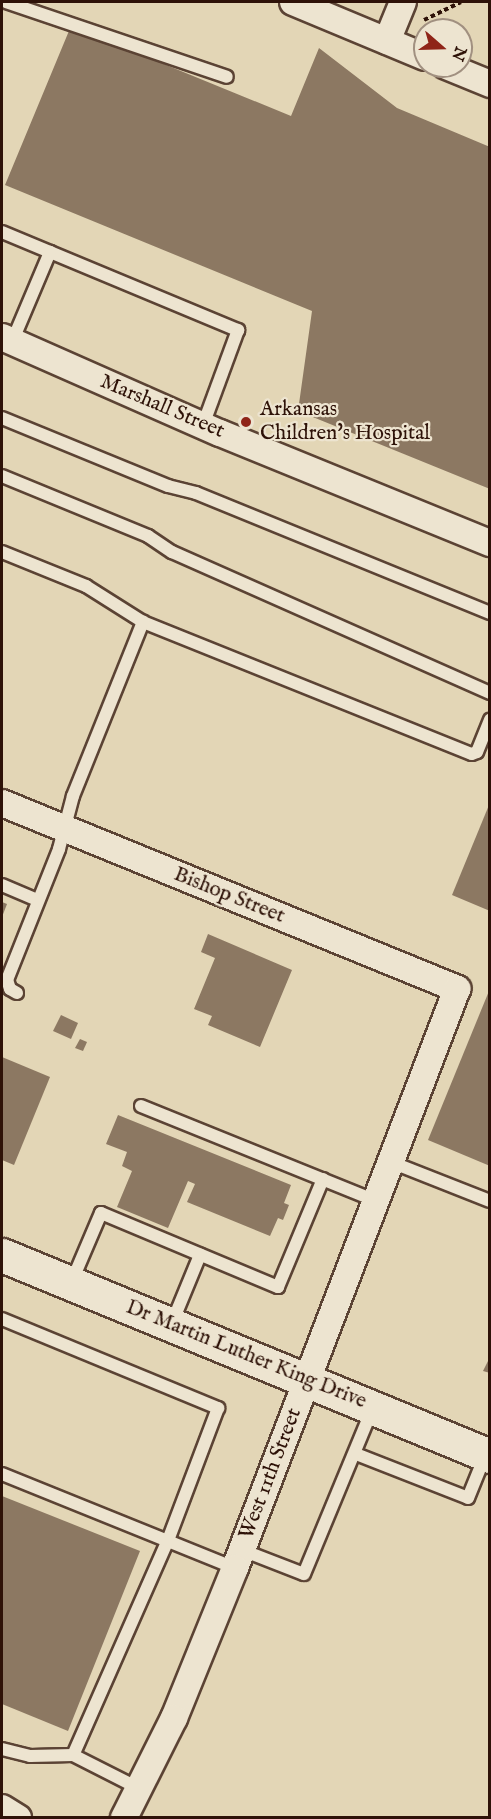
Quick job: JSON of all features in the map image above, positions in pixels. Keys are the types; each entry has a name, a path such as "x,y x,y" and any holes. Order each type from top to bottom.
{"main road":[{"name":"Dr Martin Luther King Drive","path":"2,1256 488,1455"}],"street":[{"path":"293,2 413,52"},
{"path":"387,41 403,2"},
{"path":"473,77 489,84"},
{"name":"Marshall Street","path":"7,340 203,425 489,543"},
{"name":"Bishop Street","path":"2,803 457,989"},
{"name":"West 11th Street","path":"124,1818 141,1789 238,1559 457,989"},
{"path":"2,1808 18,1818"}],"lane":[{"path":"6,2 227,78"},
{"path":"2,232 238,330 203,425"},
{"path":"7,340 50,252"},
{"path":"2,418 168,486 196,493 489,614"},
{"path":"2,477 148,536 172,552 489,693"},
{"path":"2,552 86,586 143,622 471,754 477,752 489,720"},
{"path":"17,993 10,989 7,980 66,829 73,796 143,622"},
{"path":"2,885 38,900"},
{"path":"141,1106 376,1201"},
{"path":"391,1162 489,1201"},
{"path":"71,1284 100,1213 278,1287 322,1179"},
{"path":"171,1324 200,1255"},
{"path":"2,1319 219,1408 168,1540 73,1755"},
{"path":"2,1474 168,1540 304,1574 356,1454 373,1408"},
{"path":"356,1454 468,1498 488,1455"},
{"path":"2,1749 30,1756 73,1755 141,1789"}],"path":[{"path":"428,18 461,2"}],"building":[{"path":"71,26 291,116 319,48 397,108 490,147 490,489 298,411 312,311 5,185"},
{"path":"490,805 490,911 452,895"},
{"path":"2,902 7,904 2,917"},
{"path":"208,934 292,970 260,1047 208,1025 212,1016 194,1009 215,958 201,952"},
{"path":"490,991 490,1166 428,1140"},
{"path":"61,1015 78,1023 71,1039 53,1031"},
{"path":"80,1039 87,1042 83,1051 75,1048"},
{"path":"2,1057 50,1077 14,1165 2,1160"},
{"path":"118,1115 291,1185 284,1203 289,1205 283,1220 278,1218 270,1236 187,1202 195,1184 188,1181 168,1228 117,1207 132,1171 122,1166 127,1152 106,1144"},
{"path":"490,1357 490,1373 483,1371"},
{"path":"2,1496 140,1551 68,1731 2,1704"}],"place":[{"name":"Arkansas Children's Hospital","path":"246,422"}]}
